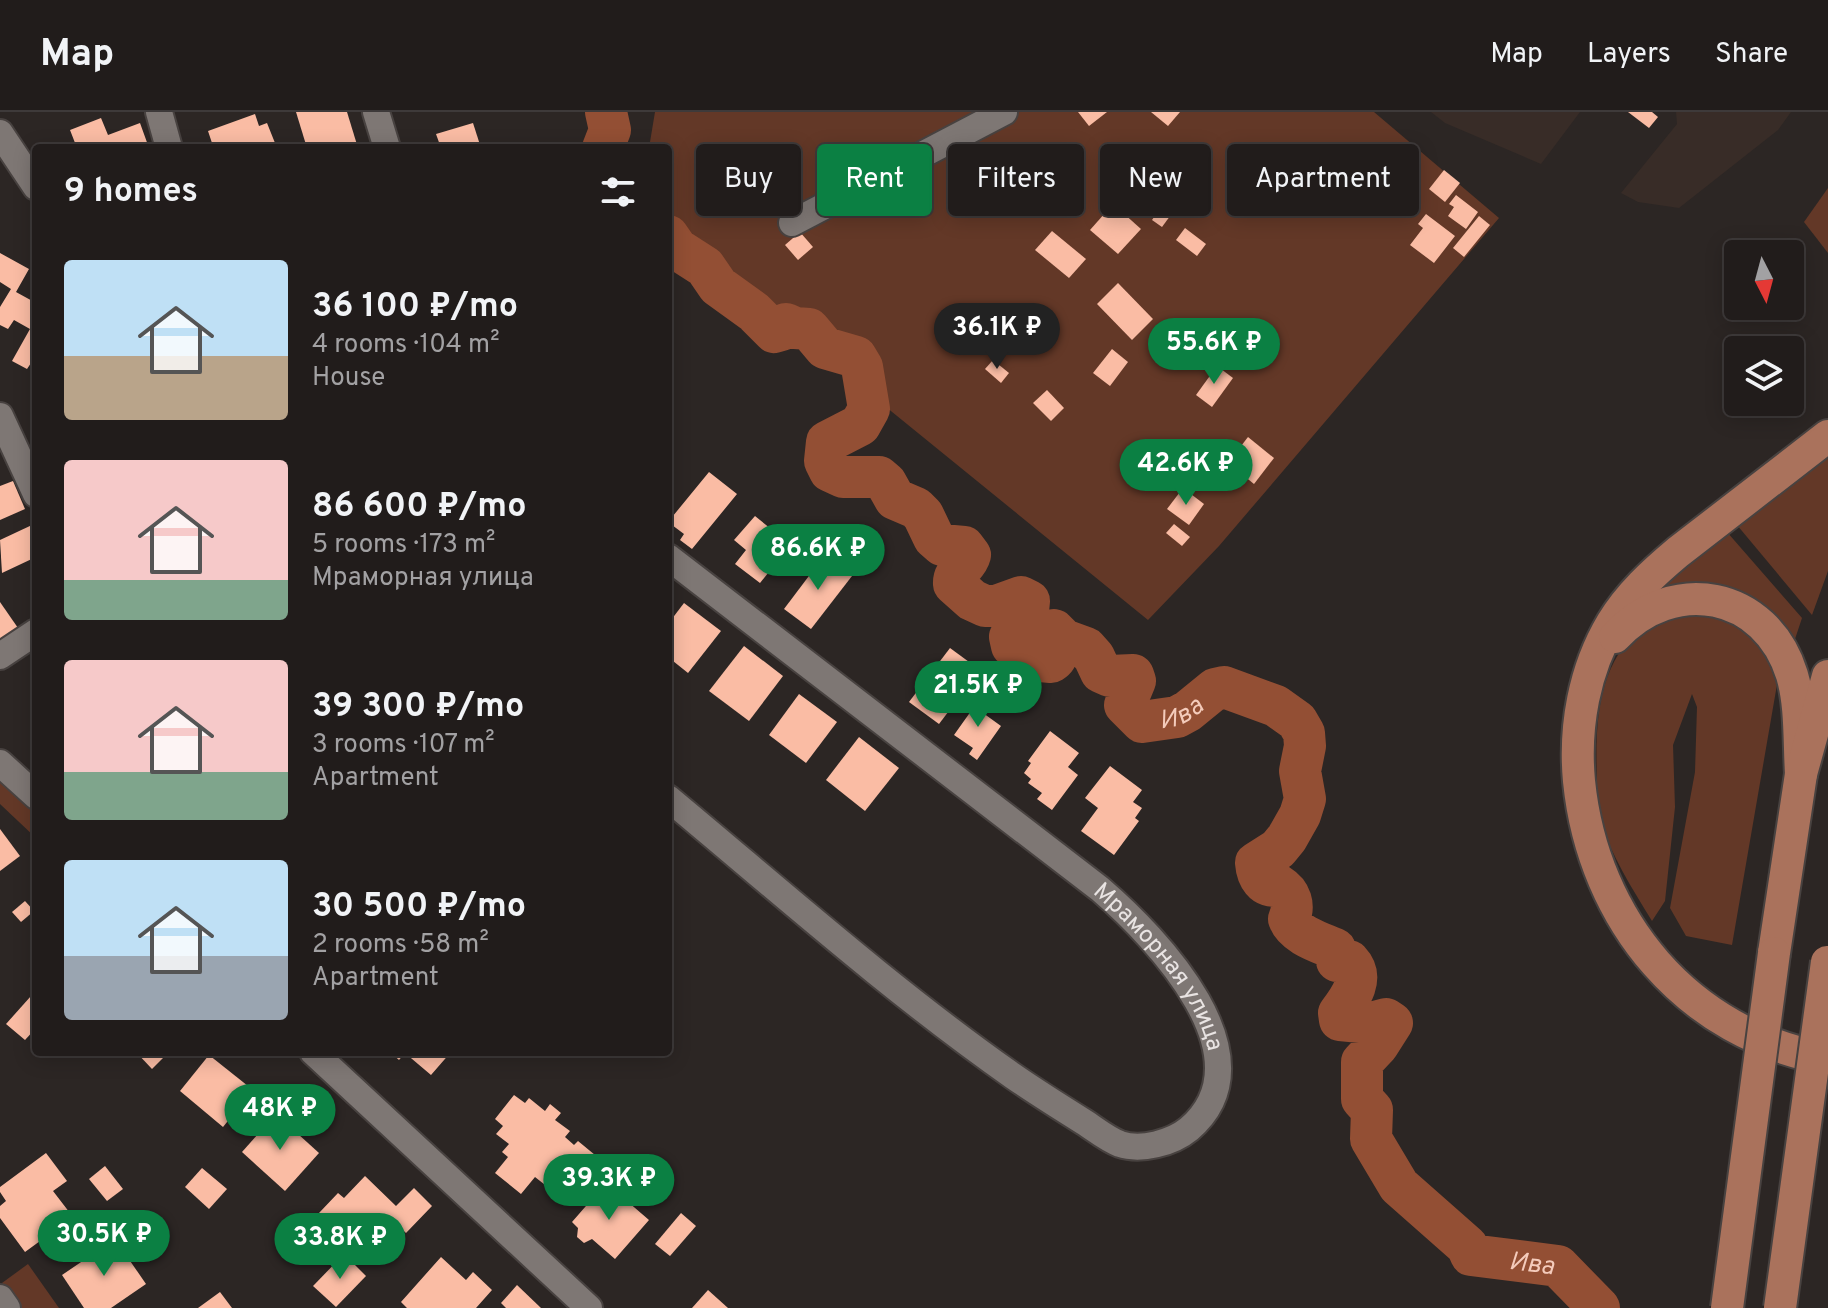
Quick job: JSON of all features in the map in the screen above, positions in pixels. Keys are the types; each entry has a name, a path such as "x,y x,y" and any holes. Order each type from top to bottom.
{"main road":[{"path":"1828,436 1658,569 1625,604 1611,624 1590,672 1579,726 1578,764 1590,846 1607,890 1629,929 1654,963 1689,997 1762,1039 1800,1054 1828,1059"},
{"path":"1590,672 1621,630 1637,616 1660,605 1680,599 1702,598 1734,605 1764,626 1785,655 1793,677 1801,774"},
{"path":"1727,1308 1801,774 1828,676"},
{"path":"1780,1308 1828,954"}],"street":[{"path":"159,112 168,144"},
{"path":"376,112 386,144"},
{"path":"792,223 1004,112"},
{"path":"0,133 32,181"},
{"path":"0,416 32,485"},
{"name":"Мраморная улица","path":"672,560 1100,889 1137,923 1176,970 1211,1031 1220,1071 1210,1103 1200,1119 1173,1139 1142,1146 1117,1143 1032,1089 920,1007 672,801"},
{"path":"0,656 32,635"},
{"path":"0,763 32,792"},
{"path":"317,1056 589,1308"},
{"path":"0,1298 7,1308"}],"shaded area":[{"path":"655,112 1374,112 1412,144 1227,144 1227,216 1419,216 1419,150 1499,218 1219,546 1148,620 886,407 672,222 672,144 650,144"},
{"path":"1431,112 1580,112 1541,164 1445,123"},
{"path":"1676,112 1791,112 1778,130 1679,208 1638,202 1621,193 1677,124"},
{"path":"1828,188 1828,253 1804,222"},
{"path":"1828,449 1828,571 1812,615 1737,525"},
{"path":"1727,532 1802,618 1793,645 1766,614 1734,590 1701,585 1657,595 1657,589"},
{"path":"1702,614 1729,621 1749,633 1765,649 1779,673 1732,945 1686,936 1670,908 1695,772 1697,707 1692,694 1673,745 1675,807 1665,901 1652,921 1616,858 1597,808 1598,718 1607,677 1616,659 1627,642 1649,624 1671,617"},
{"path":"0,777 32,806 32,834 0,804"},
{"path":"28,1264 59,1308 20,1308 2,1283"}],"building":[{"path":"296,112 347,112 357,144 306,144"},
{"path":"1078,112 1107,112 1089,126"},
{"path":"1151,112 1180,112 1168,126"},
{"path":"1628,112 1652,112 1658,117 1649,128"},
{"path":"255,114 259,126 267,123 275,144 209,144 212,143 208,131"},
{"path":"101,118 108,135 140,123 148,144 75,144 70,130"},
{"path":"473,123 480,144 440,144 436,134"},
{"path":"1444,170 1460,183 1445,202 1429,189"},
{"path":"1456,195 1478,212 1466,229 1448,216 1454,207 1449,204"},
{"path":"1426,214 1455,236 1434,263 1410,245 1423,228 1418,224"},
{"path":"1102,216 1126,216 1141,229 1118,254 1090,230"},
{"path":"1155,216 1170,216 1162,227 1152,220"},
{"path":"1479,216 1490,225 1464,257 1453,248"},
{"path":"1185,228 1206,244 1197,256 1176,240"},
{"path":"1052,231 1086,259 1069,278 1035,250"},
{"path":"800,232 813,247 798,260 785,245"},
{"path":"0,253 29,269 16,292 32,301 32,362 27,369 12,361 30,329 14,320 8,329 0,325 0,307 11,289 0,282"},
{"path":"1118,283 1153,319 1132,340 1097,304"},
{"path":"1112,349 1128,362 1110,386 1093,373"},
{"path":"993,360 1009,373 1001,383 985,369"},
{"path":"1217,366 1233,378 1212,407 1196,395"},
{"path":"1047,390 1064,408 1051,421 1033,403"},
{"path":"1248,437 1274,458 1254,484 1228,463"},
{"path":"709,472 737,494 692,549 680,540 684,534 672,525 672,517"},
{"path":"13,481 25,509 0,520 0,486"},
{"path":"1183,488 1204,504 1189,525 1167,509"},
{"path":"755,516 791,545 760,583 735,564 746,550 734,540"},
{"path":"1174,524 1190,537 1182,546 1166,533"},
{"path":"32,525 32,559 2,573 0,540"},
{"path":"824,556 852,576 811,629 784,609"},
{"path":"0,602 18,628 0,641"},
{"path":"684,603 721,631 688,673 672,660 672,619"},
{"path":"744,646 783,676 749,721 709,691"},
{"path":"950,648 980,670 939,724 909,702"},
{"path":"799,694 837,722 806,763 769,735"},
{"path":"981,697 990,704 983,713 1001,726 977,760 969,754 973,748 954,735"},
{"path":"1050,731 1079,753 1068,767 1078,775 1052,810 1037,799 1042,793 1028,783 1031,779 1024,773 1031,763 1028,761"},
{"path":"859,737 899,768 865,811 826,780"},
{"path":"1110,766 1142,790 1133,802 1142,808 1135,818 1139,821 1114,855 1081,831 1098,808 1085,798"},
{"path":"0,829 20,856 0,871"},
{"path":"25,901 32,909 32,913 21,922 12,912"},
{"path":"31,996 32,1032 25,1040 6,1024"},
{"path":"140,1056 165,1056 152,1069"},
{"path":"208,1056 253,1090 223,1127 180,1091"},
{"path":"409,1056 448,1056 431,1075"},
{"path":"514,1095 525,1103 529,1098 545,1111 550,1104 561,1113 555,1120 570,1131 565,1137 574,1145 578,1141 595,1155 584,1170 577,1164 554,1192 535,1177 521,1194 495,1173 508,1157 502,1152 509,1144 496,1134 503,1126 495,1119"},
{"path":"276,1114 319,1153 285,1191 242,1152"},
{"path":"46,1153 67,1181 53,1191 73,1217 25,1252 0,1218 0,1206 6,1201 0,1187"},
{"path":"105,1166 123,1189 107,1201 89,1179"},
{"path":"202,1168 227,1189 209,1209 185,1187"},
{"path":"365,1176 396,1206 414,1188 432,1206 406,1233 390,1218 359,1251 319,1213 338,1193 344,1198"},
{"path":"606,1183 649,1220 615,1259 592,1239 584,1243 577,1237 578,1228 572,1222"},
{"path":"681,1213 696,1226 670,1256 655,1244"},
{"path":"115,1239 146,1284 111,1308 84,1308 62,1275"},
{"path":"344,1254 366,1276 336,1307 313,1286"},
{"path":"441,1257 466,1280 473,1272 492,1290 476,1308 407,1308 401,1302"},
{"path":"517,1285 541,1308 506,1308 501,1303"},
{"path":"708,1290 728,1308 692,1308"},
{"path":"220,1292 232,1308 198,1308"}],"waterway":[{"name":"Ива","path":"605,144 610,130 606,112"},
{"name":"Ива","path":"672,242 677,249 705,267 718,286 754,312 774,332 786,324 809,329 825,348 856,357 862,367 869,409 860,425 827,442 825,461 830,471 843,477 879,477 895,499 916,508 923,515 934,538 942,545 964,547 970,555 954,584 972,600 985,606 996,606 1021,597 1029,601 1028,611 1010,637 1012,646 1027,645 1040,661 1051,662 1056,656 1050,637 1054,630 1064,640 1086,648 1101,672 1110,676 1133,675 1135,681 1125,705 1142,722 1177,717 1215,689 1224,687 1276,706 1297,721 1304,733 1300,771 1305,799 1287,838 1278,849 1256,863 1265,883 1278,885 1289,896 1292,925 1308,937 1335,949 1337,961 1349,961 1354,967 1356,981 1339,1013 1340,1020 1371,1023 1386,1019 1392,1023 1362,1062 1362,1099 1372,1110 1371,1139 1399,1186 1467,1246 1471,1255 1558,1266 1599,1308"}]}
